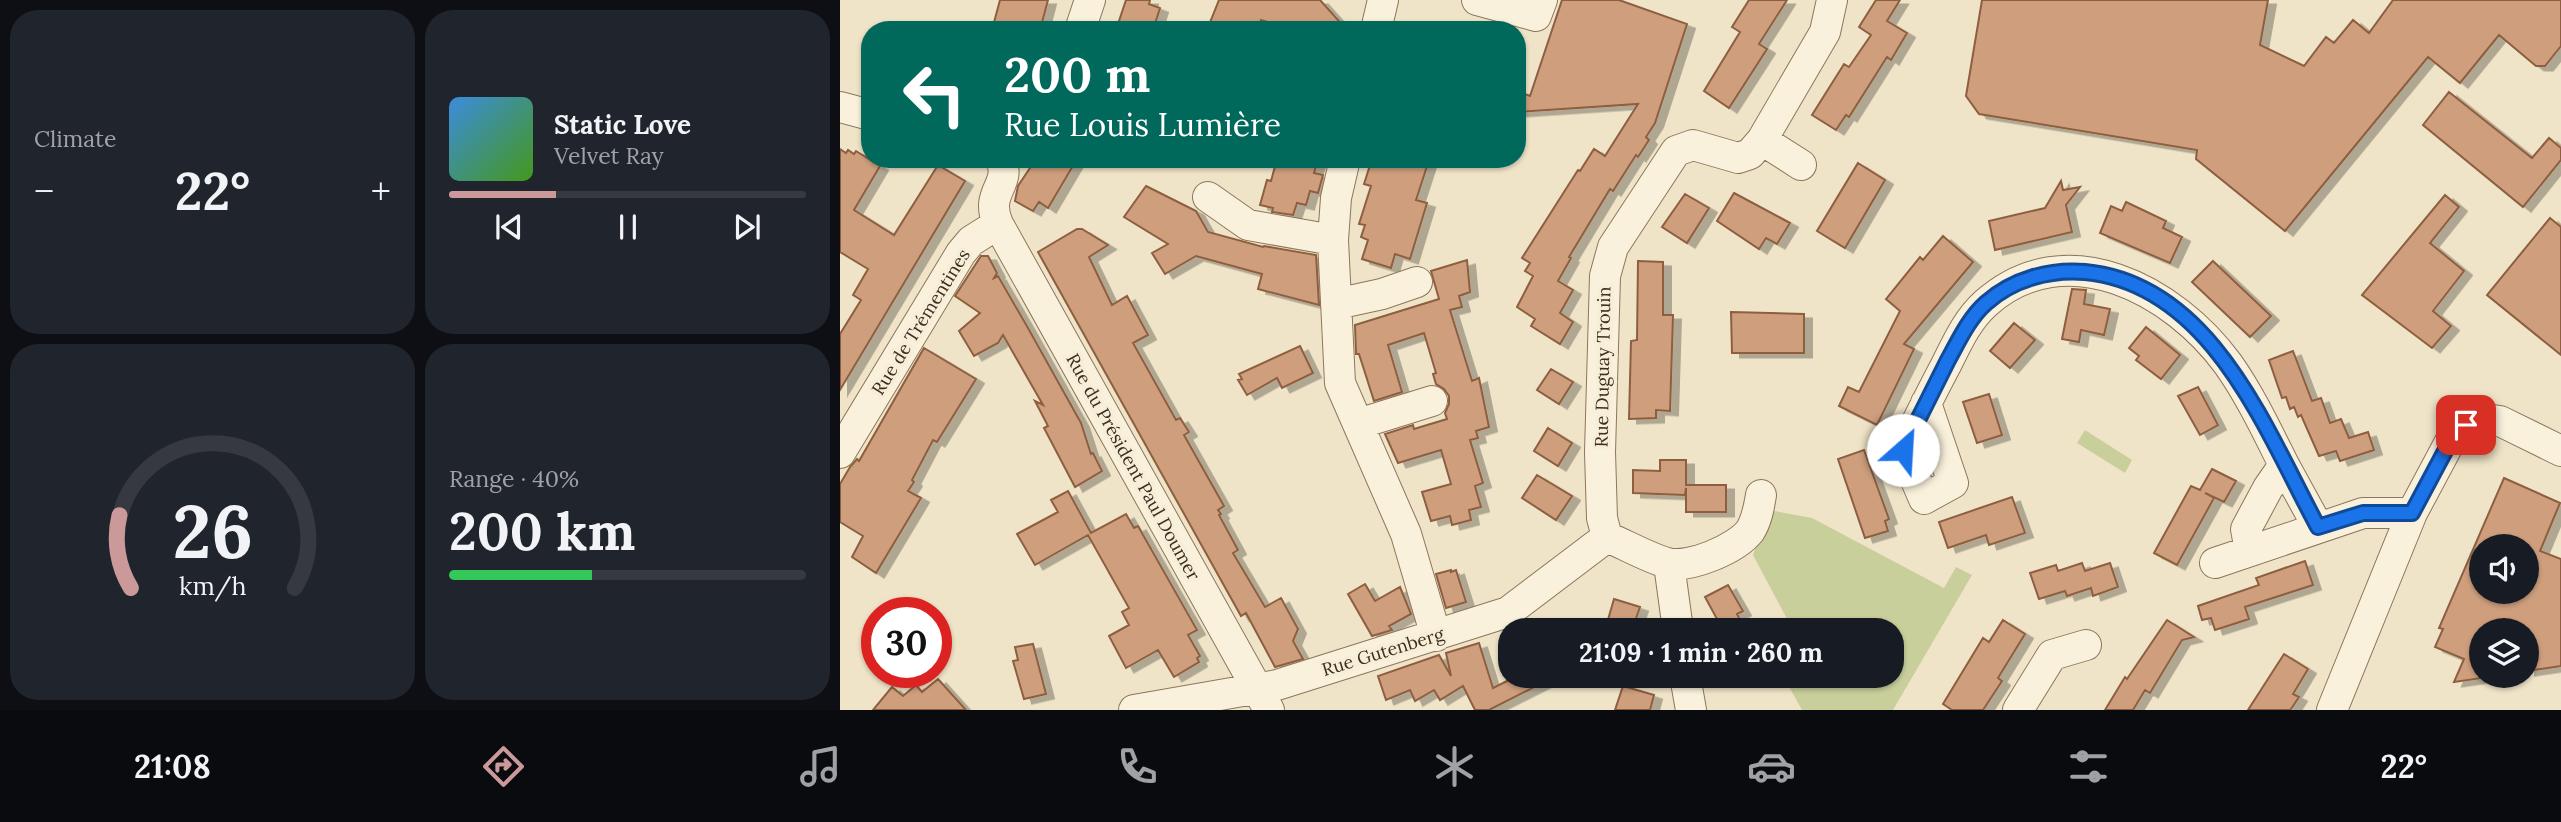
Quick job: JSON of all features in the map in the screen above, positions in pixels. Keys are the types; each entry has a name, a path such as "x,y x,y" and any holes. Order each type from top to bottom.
{"street":[{"path":"1083,21 1090,0"},
{"path":"1378,21 1383,0"},
{"path":"1477,0 1536,16 1542,0"},
{"name":"Rue Duguay Trouin","path":"1607,537 1602,518 1600,452 1605,276 1613,247 1676,150 1693,145 1738,158 1749,154 1762,140 1825,32 1832,0"},
{"path":"840,107 861,113"},
{"path":"1762,140 1801,165"},
{"path":"998,224 993,212 993,201 1004,177 1003,168"},
{"path":"1343,168 1336,198 1333,240 1340,383 1406,534 1436,636"},
{"path":"1208,197 1248,225 1333,240"},
{"name":"Rue de Trémentines","path":"840,453 961,253 971,241 998,224"},
{"name":"Rue du Président Paul Doumer","path":"998,224 1263,699"},
{"path":"1926,403 1965,328 1986,303 2008,288 2036,275 2066,270 2095,273 2125,281 2153,293 2200,332 2226,361 2244,388 2318,527"},
{"path":"1336,304 1382,294 1417,282"},
{"path":"1358,424 1432,401"},
{"path":"2332,710 2412,513 2452,438 2466,425 2486,419 2500,421 2561,451"},
{"path":"2250,551 2246,529 2284,465"},
{"path":"1607,537 1669,564 1698,561 1727,550 1749,532 1758,514 1761,495"},
{"path":"2215,564 2363,513 2412,513"},
{"name":"Rue Gutenberg","path":"1134,710 1263,699 1277,685 1507,612 1607,537"},
{"path":"1669,564 1676,618"},
{"path":"2018,710 2052,655 2086,645"},
{"path":"1687,688 1691,710"}],"green space":[{"path":"2085,430 2132,460 2125,473 2077,443"},
{"path":"1769,510 1812,518 1944,588 1956,567 1972,575 1893,710 1802,710 1790,688 1904,688 1904,618 1787,618 1753,555"}],"building":[{"path":"1000,0 1048,0 1042,21 994,21"},
{"path":"1126,0 1150,0 1149,4 1160,8 1156,21 1119,21"},
{"path":"1219,0 1320,0 1339,21 1261,20 1211,21"},
{"path":"1562,0 1619,0 1687,24 1655,123 1646,137 1649,140 1613,191 1610,189 1569,257 1571,258 1558,281 1573,290 1560,313 1573,322 1560,344 1531,326 1535,319 1517,307 1533,276 1525,271 1530,263 1522,258 1578,170 1580,171 1594,149 1605,156 1638,104 1526,111 1526,94 1530,96"},
{"path":"1749,0 1787,0 1759,44 1767,49 1729,108 1704,91 1740,32 1732,27"},
{"path":"1876,0 1900,0 1887,21 1907,33 1891,60 1887,57 1849,117 1846,115 1836,130 1812,115 1844,64 1849,67 1871,35 1859,27"},
{"path":"1982,0 2268,0 2260,45 2304,66 2326,37 2334,43 2353,20 2369,33 2393,0 2561,0 2561,46 2545,66 2536,66 2499,35 2460,83 2428,57 2285,231 2196,159 2197,150 1979,114 1966,96"},
{"path":"2449,92 2532,158 2549,138 2561,148 2561,160 2523,207 2423,125"},
{"path":"840,149 846,153 848,150 861,154 861,168 879,168 854,210 894,235 936,168 943,168 965,181 840,390 840,334 861,300 853,295 868,269 840,252"},
{"path":"1858,163 1885,180 1845,248 1817,231"},
{"path":"1030,168 1072,168 1048,208 1039,202 1033,211 1015,201 1018,186"},
{"path":"1275,168 1315,168 1314,173 1323,175 1318,193 1310,191 1306,205 1297,203 1293,215 1272,212 1273,208 1260,205 1267,180 1271,181"},
{"path":"1369,168 1426,168 1416,200 1427,203 1410,259 1395,254 1391,268 1362,259 1368,240 1361,237 1365,225 1359,224 1371,186 1364,184"},
{"path":"2061,181 2063,190 2080,187 2066,205 2072,232 1995,250 1989,221 2045,208"},
{"path":"1146,186 1196,211 1208,232 1263,247 1316,255 1319,305 1258,289 1262,274 1196,256 1165,274 1152,253 1168,244 1124,217"},
{"path":"1734,193 1790,223 1777,244 1766,238 1759,249 1717,221"},
{"path":"1685,194 1709,208 1687,243 1662,227"},
{"path":"2445,195 2459,207 2430,243 2464,271 2433,311 2451,326 2432,348 2362,295"},
{"path":"2126,202 2166,221 2163,228 2182,237 2170,263 2100,233 2111,206 2122,211"},
{"path":"2550,218 2561,227 2561,355 2487,295"},
{"path":"1077,229 1082,229 1108,245 1089,257 1112,305 1127,296 1148,335 1133,343 1176,420 1180,418 1189,432 1184,435 1224,506 1218,510 1238,550 1233,553 1265,607 1281,598 1298,629 1293,641 1303,659 1275,667 1246,613 1241,616 1038,252"},
{"path":"1943,236 1973,262 1904,344 1914,349 1877,425 1839,406 1848,387 1859,392 1900,311 1886,299 1920,257 1923,260"},
{"path":"981,256 988,256 997,273 994,278 998,276 1028,328 1081,423 1091,454 1093,453 1102,471 1075,487 1044,428 1048,426 1035,401 1043,405 1003,335 998,343 974,356 959,331 980,313 955,296"},
{"path":"1467,260 1470,292 1459,296 1462,307 1450,310 1472,381 1479,378 1489,427 1476,431 1478,438 1470,440 1483,483 1475,486 1481,507 1469,510 1471,520 1452,525 1450,516 1431,521 1422,492 1451,484 1441,450 1398,463 1385,434 1413,425 1414,429 1447,419 1445,413 1449,396 1436,384 1433,374 1436,373 1424,333 1388,345 1402,392 1374,401 1359,354 1356,354 1355,325 1439,299 1431,271"},
{"path":"1638,261 1663,262 1663,315 1673,315 1670,411 1656,410 1656,418 1629,419 1631,341 1637,340"},
{"path":"2213,261 2271,316 2250,337 2192,282"},
{"path":"2072,289 2086,290 2084,304 2110,309 2104,335 2081,330 2079,342 2062,339"},
{"path":"1731,312 1804,314 1804,353 1732,353"},
{"path":"2014,323 2035,340 2010,368 1990,351"},
{"path":"2146,327 2180,355 2161,379 2136,360 2139,356 2129,348"},
{"path":"1300,346 1313,373 1282,388 1277,378 1247,395 1238,380 1242,379 1239,374"},
{"path":"924,348 976,379 937,442 933,440 912,480 914,482 908,491 921,498 876,573 852,557 863,536 840,522 840,484 850,467 857,459 859,461"},
{"path":"2293,351 2312,401 2321,398 2330,423 2341,419 2349,438 2368,432 2374,450 2340,461 2336,451 2319,456 2301,415 2298,417 2294,407 2290,409 2286,397 2282,398 2269,360"},
{"path":"1551,369 1573,382 1559,404 1537,390"},
{"path":"2198,387 2218,425 2200,435 2178,396"},
{"path":"1989,394 2002,435 1977,443 1963,402"},
{"path":"1548,428 1572,443 1558,466 1534,451"},
{"path":"1864,450 1889,519 1885,521 1888,531 1865,538 1838,459"},
{"path":"1660,460 1686,460 1686,485 1726,485 1726,512 1686,512 1686,488 1685,495 1633,493 1633,470 1660,471"},
{"path":"2212,469 2236,481 2224,502 2205,493 2214,498 2177,565 2154,553 2191,486 2200,490"},
{"path":"1537,475 1572,496 1556,520 1522,498"},
{"path":"2504,478 2560,503 2540,551 2561,559 2561,666 2539,669 2539,618 2469,618 2469,680 2454,682 2464,659 2435,647 2443,629 2439,628 2469,559 2469,604 2539,604 2539,534 2480,534"},
{"path":"1068,491 1091,533 1126,514 1134,528 1138,526 1197,630 1188,635 1200,656 1197,658 1199,662 1174,677 1158,650 1126,668 1109,636 1129,625 1122,612 1129,608 1088,535 1035,565 1017,534 1058,512 1051,500"},
{"path":"2012,497 2025,533 1989,545 1986,535 1948,548 1939,522"},
{"path":"2305,561 2313,585 2245,607 2249,619 2215,630 2211,618 2202,620 2198,606 2259,585 2256,578"},
{"path":"2082,563 2085,571 2110,563 2118,587 2093,596 2091,588 2067,596 2065,591 2039,599 2030,573 2056,565 2058,571"},
{"path":"1456,570 1466,602 1446,608 1436,574"},
{"path":"1365,584 1375,601 1400,587 1411,614 1389,626 1392,630 1372,636 1348,594"},
{"path":"1728,585 1743,611 1737,614 1739,618 1716,618 1705,597"},
{"path":"1614,599 1640,607 1636,618 1608,618"},
{"path":"2003,620 2025,634 1998,678 2002,681 1983,710 1952,710 1943,704 1983,638 1989,642"},
{"path":"2167,620 2194,637 2182,640 2150,693 2145,690 2133,710 2105,710 2125,677 2127,679"},
{"path":"1479,643 1493,688 1498,686 1498,688 1532,688 1489,710 1475,710 1463,686 1440,700 1434,690 1415,701 1410,690 1386,700 1378,676 1439,655 1451,676 1446,653"},
{"path":"1033,644 1046,694 1024,699 1013,661 1018,660 1015,647"},
{"path":"2284,654 2308,669 2293,694 2299,697 2290,710 2248,710"},
{"path":"891,688 903,696 912,688 919,688 922,692 927,688 946,688 966,710 873,710"},
{"path":"1622,688 1654,695 1650,710 1615,710"}],"route":[{"path":"1903,450 1965,328 1986,303 2008,288 2036,275 2066,270 2095,273 2125,281 2153,293 2200,332 2226,361 2244,388 2318,527 2363,513 2412,513 2452,438 2466,425"}]}
